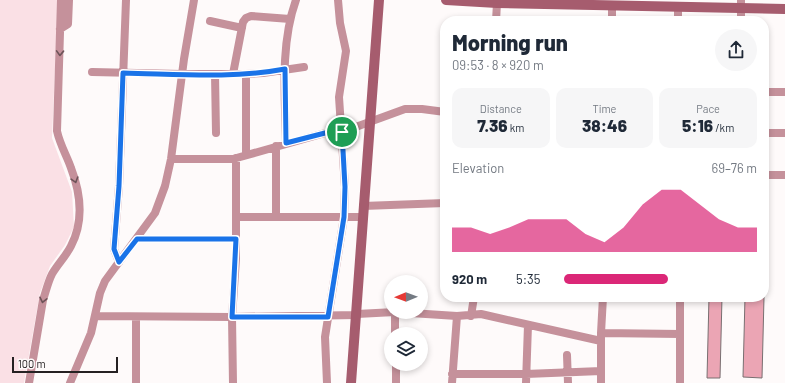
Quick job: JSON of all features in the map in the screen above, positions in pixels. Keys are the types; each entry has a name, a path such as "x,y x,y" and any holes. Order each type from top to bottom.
{"main road":[{"path":"351,383 379,0"},
{"path":"446,0 496,3 619,4 678,7 741,4 785,9"}],"street":[{"path":"29,383 43,300 47,287 52,274 70,247 79,225 80,204 78,191 57,131 61,0"},
{"path":"60,29 68,24 69,0"},
{"path":"119,262 114,249 119,186 126,0"},
{"path":"70,383 91,333 100,293 105,281 137,239 155,212 165,186 171,159 182,74 194,0"},
{"path":"286,143 285,69 290,18 296,0"},
{"path":"327,383 325,337 344,217 345,187 339,97 346,51 340,23 338,0"},
{"path":"496,3 496,16"},
{"path":"614,16 619,4"},
{"path":"741,4 741,16"},
{"path":"678,7 678,16"},
{"path":"233,74 243,22 246,18 251,16 290,18"},
{"path":"210,21 242,28"},
{"path":"92,72 246,74 304,67"},
{"path":"215,74 216,133"},
{"path":"246,74 246,155"},
{"path":"769,92 785,92"},
{"path":"171,159 236,158 325,133 342,132 405,109 440,111"},
{"path":"769,132 785,133"},
{"path":"276,146 276,217"},
{"path":"233,383 232,317 236,239 236,158"},
{"path":"769,175 785,175"},
{"path":"364,206 440,203"},
{"path":"236,217 363,217"},
{"path":"137,239 236,239"},
{"path":"471,316 473,302"},
{"path":"600,383 603,302"},
{"path":"680,302 680,383"},
{"path":"95,316 328,317 384,313"},
{"path":"428,314 471,316 481,314 528,325 601,337 680,334"},
{"path":"452,383 457,316"},
{"path":"136,317 136,383"},
{"path":"526,379 528,325"},
{"path":"567,355 568,383"},
{"path":"396,371 396,383"},
{"path":"452,374 526,379 568,371 601,371"}],"shaded area":[{"path":"0,0 58,0 52,138 72,192 74,227 65,245 50,266 40,293 24,383 0,383"}],"building":[{"path":"709,302 722,302 720,378 707,378"},
{"path":"745,302 764,302 762,378 743,377"}],"route":[{"path":"285,69 286,143 325,133 342,132 345,187 344,217 328,317 232,317 236,239 137,239 119,262 114,249 119,186 123,73 233,74 263,73 285,69"}]}
